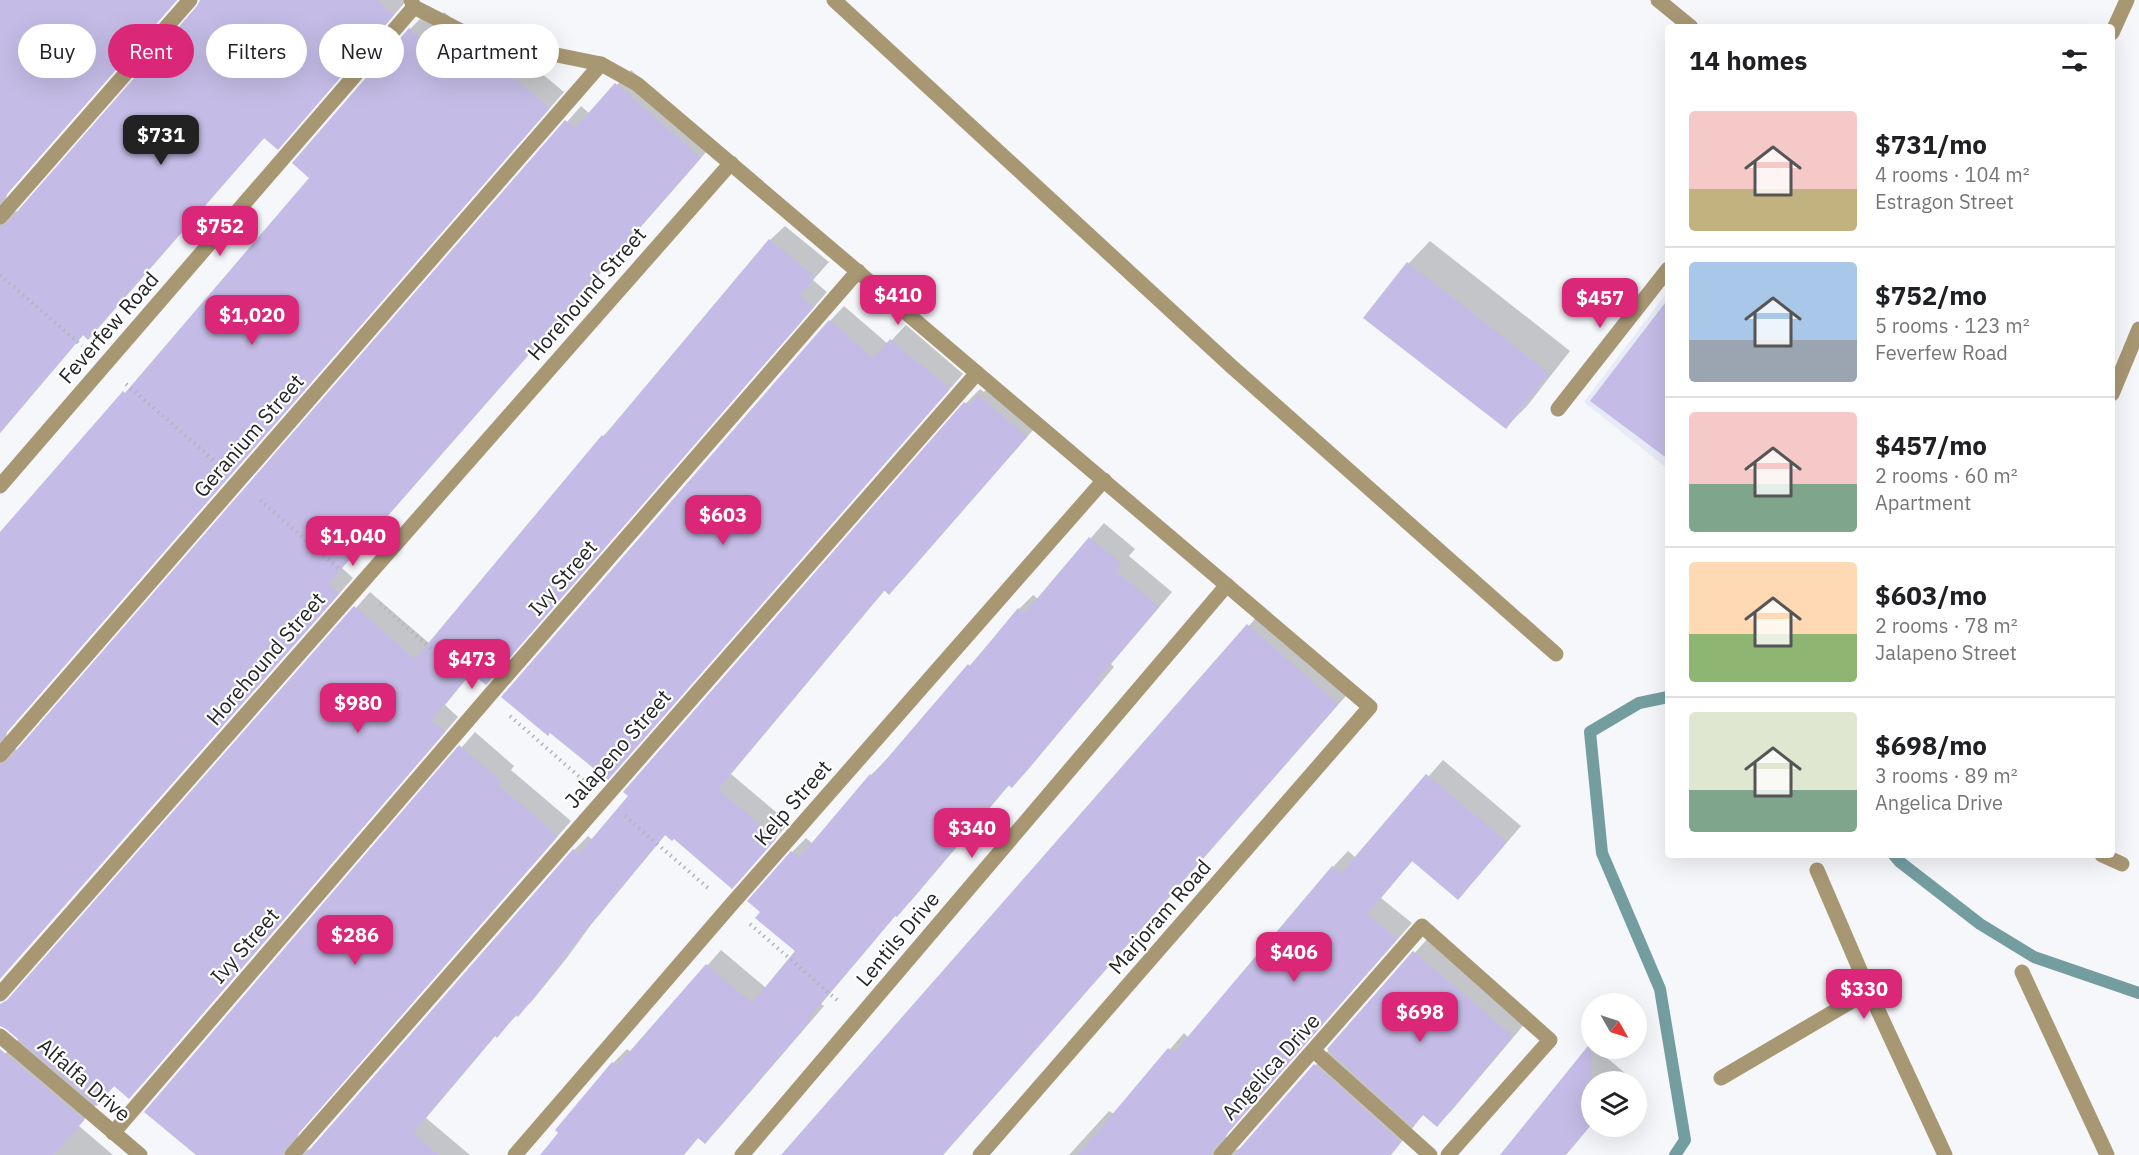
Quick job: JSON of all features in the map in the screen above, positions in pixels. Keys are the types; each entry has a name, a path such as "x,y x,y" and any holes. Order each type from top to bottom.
{"street":[{"path":"0,217 190,0"},
{"path":"834,0 1231,366 1556,654"},
{"path":"1658,0 1687,24"},
{"path":"2115,26 2127,0"},
{"path":"413,3 463,32 527,49 601,64 637,84 1227,585"},
{"name":"Feverfew Road","path":"0,486 413,3"},
{"name":"Geranium Street","path":"0,755 601,64"},
{"name":"Horehound Street","path":"0,994 731,163"},
{"name":"Ivy Street","path":"112,1133 858,271"},
{"path":"1558,409 1665,273"},
{"path":"2115,387 2139,329"},
{"name":"Jalapeno Street","path":"292,1155 977,373"},
{"name":"Kelp Street","path":"515,1155 1104,480"},
{"name":"Marjoram Road","path":"980,1155 1370,707 1227,585"},
{"name":"Lentils Drive","path":"742,1155 1227,585"},
{"path":"2109,858 2122,864"},
{"path":"1817,870 1869,991 1945,1155"},
{"name":"Angelica Drive","path":"1221,1155 1422,926 1550,1040 1449,1155"},
{"path":"2022,972 2107,1155"},
{"path":"1721,1078 1869,991"},
{"name":"Alfalfa Drive","path":"0,1036 140,1155"},
{"path":"1314,1051 1430,1155"}],"path":[{"path":"0,275 858,1018"}],"shaded area":[{"path":"1665,295 1665,467 1584,402"}],"building":[{"path":"0,0 177,0 156,24 108,24 109,78 0,202"},
{"path":"200,0 377,0 394,15 386,24 319,24 319,78 340,78 278,150 264,138 88,340 83,335 0,433 0,227 7,223 134,78 194,78 194,24 181,24"},
{"path":"409,28 416,35 416,78 514,78 550,108 0,740 0,532 123,391 125,393 309,178 292,163 366,78 404,78 404,34"},
{"path":"615,83 701,158 328,584 340,593 0,979 0,765 7,761 565,120 575,128"},
{"path":"769,239 815,277 800,295 814,307 486,685 471,673 431,720 445,732 129,1099 114,1086 97,1106 0,1026 0,1004 7,1000 354,606 415,659"},
{"path":"1407,262 1549,373 1506,429 1363,318"},
{"path":"1665,303 1665,457 1590,401"},
{"path":"829,320 874,358 890,339 950,389 608,780 550,733 548,736 501,697"},
{"path":"978,395 1027,437 889,595 884,590 718,789 776,839 732,889 674,839 672,841 665,835 576,942 518,1017 516,1015 497,1038 495,1036 413,1133 439,1155 305,1155 573,849 579,854 628,796 623,792 964,402 969,406"},
{"path":"1089,537 1122,564 1116,571 1159,607 1098,679 1101,682 1012,788 1008,785 897,917 895,916 808,1019 810,1021 705,1144 698,1138 684,1155 540,1155 558,1133 555,1130 612,1062 617,1066 706,964 752,1003 795,951 755,918 760,912 747,901 791,851 799,858 870,774 872,776 968,664 970,666 1018,608 1024,614"},
{"path":"1247,624 1338,704 1032,1054 943,1155 781,1155"},
{"path":"459,745 501,781 498,785 558,836 282,1155 196,1155 144,1112"},
{"path":"1426,774 1507,842 1458,900 1412,861 1367,914 1397,939 1211,1155 1078,1155 1168,1048 1174,1053 1332,866 1341,873"},
{"path":"1413,951 1513,1036 1437,1127 1423,1115 1413,1127 1327,1049"},
{"path":"0,1049 84,1120 54,1155 0,1155"},
{"path":"1581,1055 1581,1059 1592,1059 1592,1071 1581,1071 1581,1137 1566,1155 1500,1155"},
{"path":"1314,1064 1401,1142 1390,1155 1234,1155"}],"waterway":[{"path":"1665,698 1639,703 1590,732 1602,853 1660,989 1685,1140 1675,1155"},
{"path":"1897,858 1980,924 2034,957 2139,993"}]}
